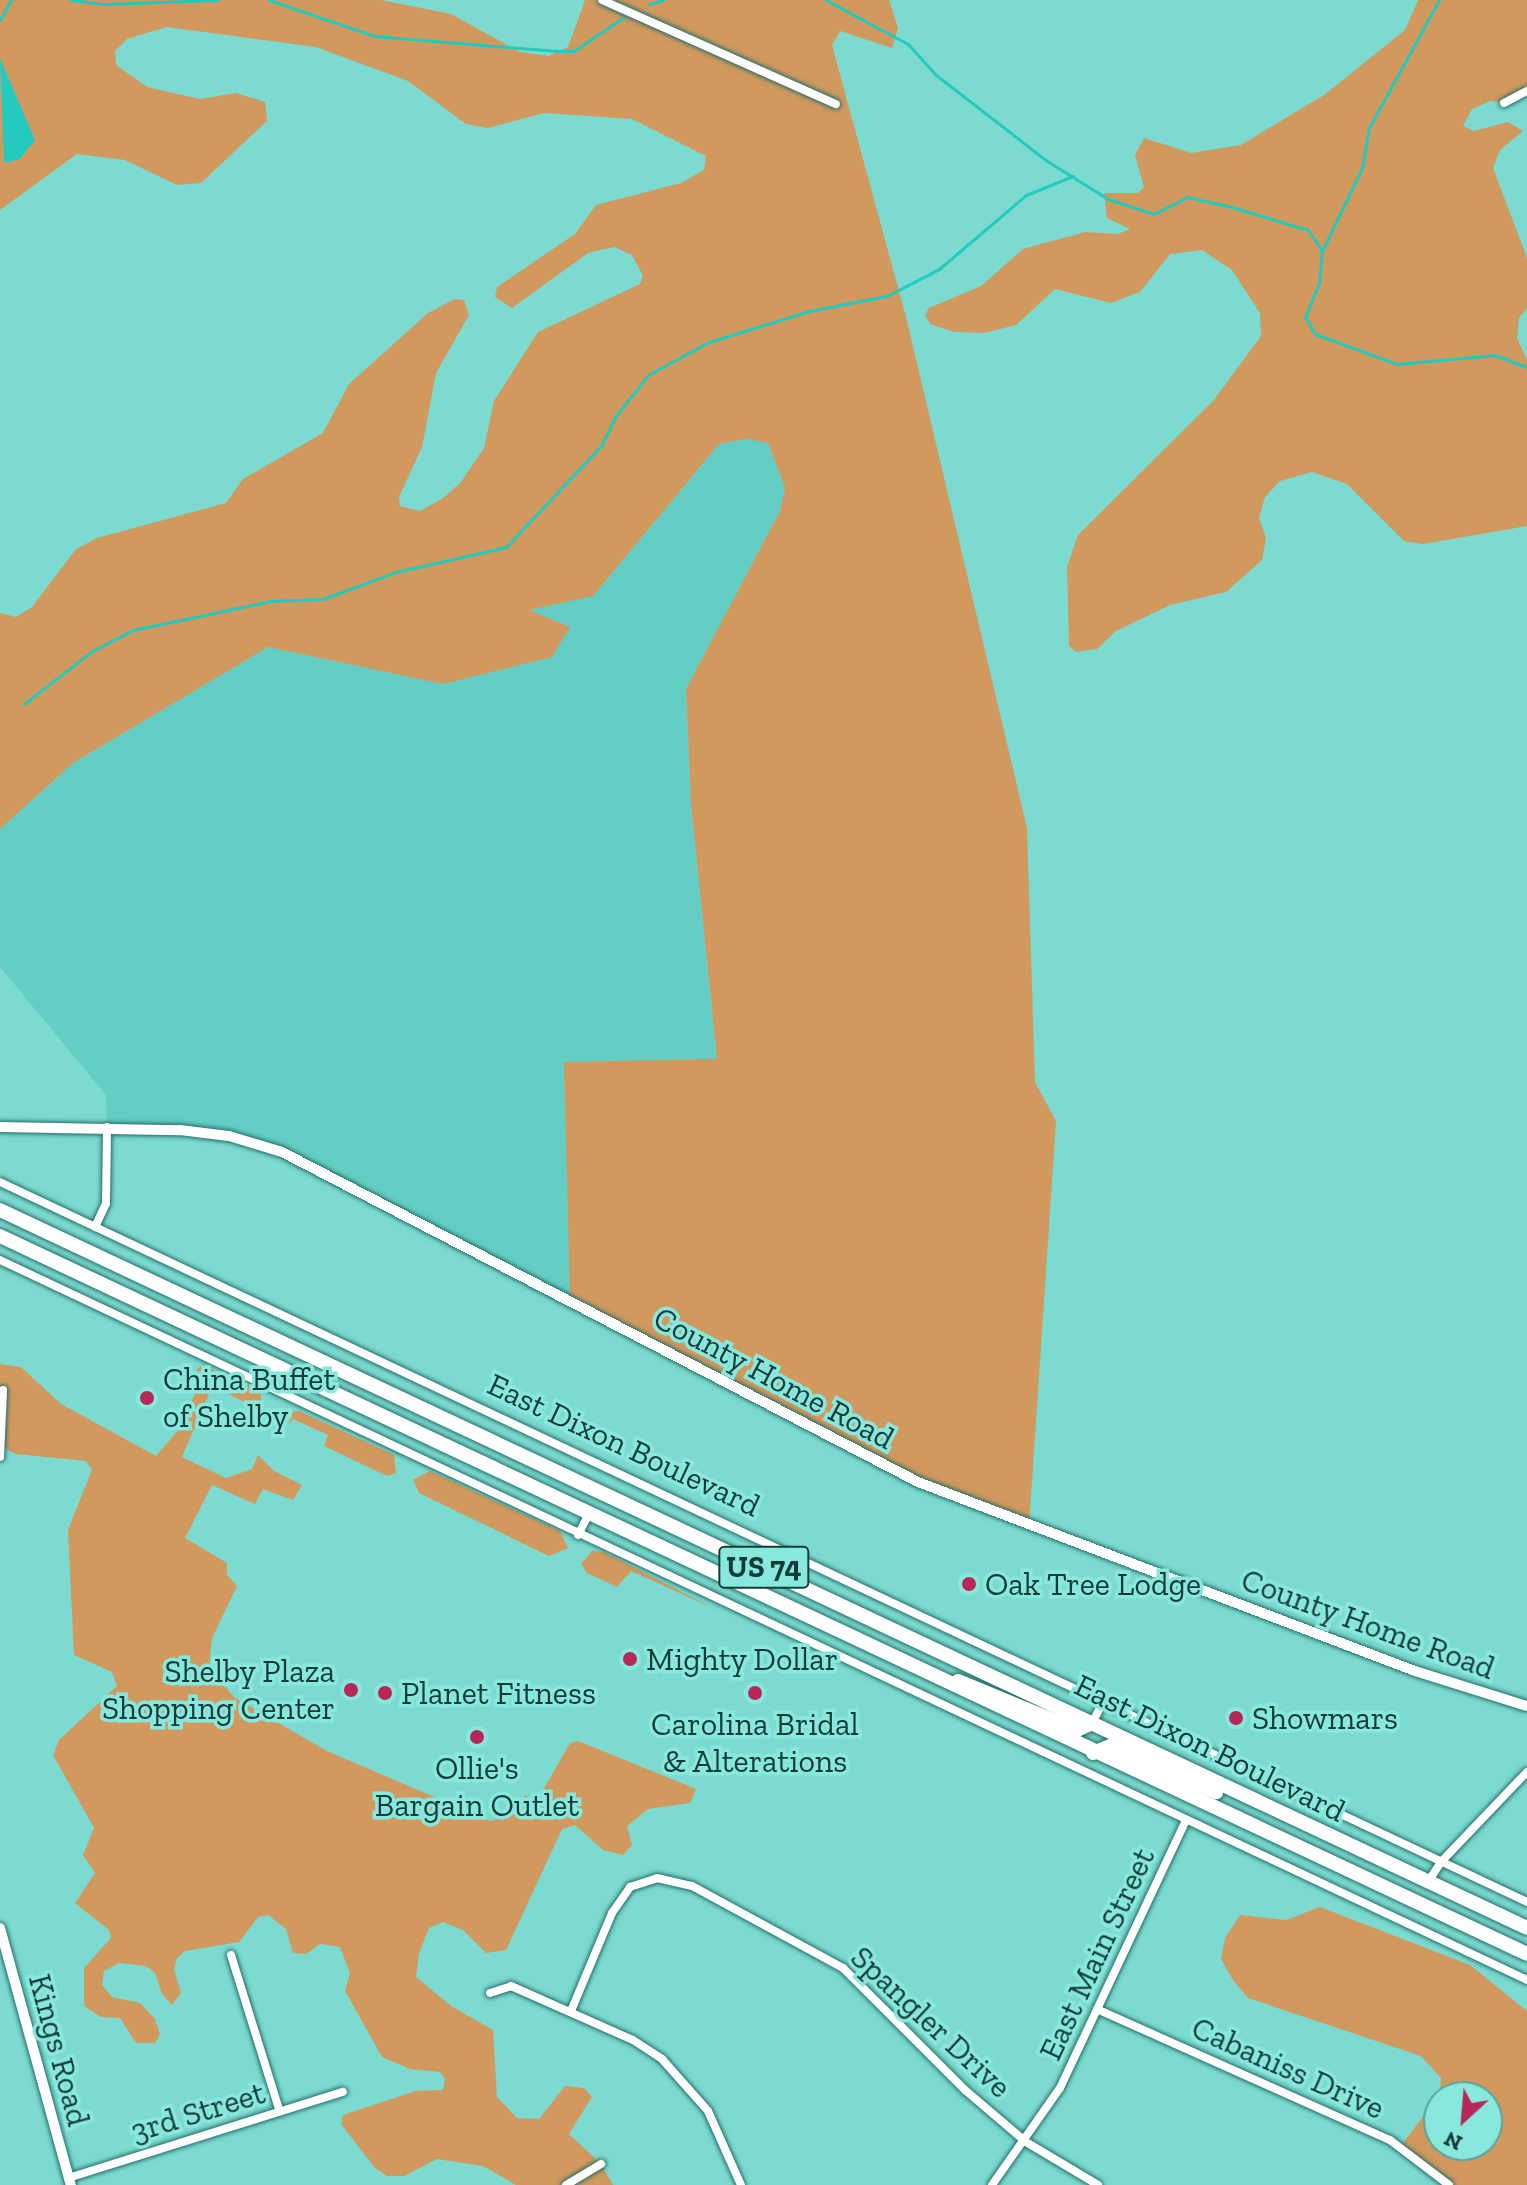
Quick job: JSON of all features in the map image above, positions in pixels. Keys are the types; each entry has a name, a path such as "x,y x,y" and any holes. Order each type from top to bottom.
{"highway":[{"name":"East Dixon Boulevard","path":"0,1210 1527,1928"},
{"path":"0,1219 52,1242 68,1241"},
{"name":"East Dixon Boulevard","path":"0,1236 1093,1753 1527,1954"},
{"path":"938,1678 976,1686 1079,1731 1092,1723"},
{"path":"1093,1753 1110,1746 1191,1784 1240,1795"}],"street":[{"path":"602,0 836,104"},
{"path":"1504,103 1527,91"},
{"name":"County Home Road","path":"0,1127 107,1127 221,1134 282,1152 918,1482 1415,1671 1527,1706"},
{"path":"95,1227 106,1203 108,1176 103,1157 107,1127"},
{"name":"East Dixon Boulevard","path":"0,1182 1527,1902"},
{"path":"0,1260 1527,1980"},
{"path":"0,1457 3,1390"},
{"path":"578,1535 589,1513"},
{"path":"1092,1723 1103,1702"},
{"name":"East Dixon Boulevard","path":"1083,1772 1093,1753"},
{"path":"1428,1882 1441,1862 1527,1772"},
{"name":"East Main Street","path":"992,2185 1026,2142 1099,2010 1186,1820"},
{"name":"Spangler Drive","path":"571,2011 622,1895 646,1880 676,1881 796,1938 843,1968 965,2090 1026,2142 1098,2185"},
{"name":"Kings Road","path":"0,1928 69,2182"},
{"path":"231,1955 280,2112"},
{"path":"490,1993 511,1986 633,2040 676,2073 708,2111 741,2185"},
{"name":"Cabaniss Drive","path":"1099,2010 1390,2140 1449,2185"},
{"name":"3rd Street","path":"69,2182 343,2092"},
{"path":"566,2185 601,2164"}],"shaded area":[{"path":"0,0 381,0 451,14 520,52 549,56 568,47 585,0 889,0 898,28 892,48 840,31 832,45 906,317 1027,828 1035,1082 1056,1121 1029,1526 971,1504 570,1299 564,1062 717,1059 691,804 686,689 780,511 785,488 768,443 747,439 719,444 593,596 529,610 570,627 552,657 443,684 268,647 73,763 0,829 0,613 16,617 32,607 76,549 97,538 226,503 243,479 323,433 349,384 428,313 455,299 464,300 469,315 436,373 422,447 399,497 400,506 420,511 442,499 461,482 484,448 494,401 538,332 640,284 643,276 632,255 614,247 588,253 512,308 495,297 497,287 575,234 596,205 681,183 704,170 706,156 632,119 544,113 488,128 466,124 408,81 316,47 167,27 127,39 115,51 116,65 147,87 200,99 236,93 265,102 267,121 201,183 177,185 125,160 77,154 0,210"},
{"path":"1418,0 1527,0 1527,91 1504,103 1490,101 1472,109 1463,126 1474,131 1508,122 1523,131 1500,150 1493,168 1527,258 1527,308 1519,318 1517,338 1527,360 1527,526 1423,544 1404,541 1347,484 1312,472 1280,481 1265,497 1259,518 1266,538 1262,560 1226,592 1170,605 1116,631 1097,649 1076,652 1069,646 1067,567 1078,535 1213,401 1261,336 1260,313 1232,270 1202,250 1170,254 1140,292 1111,303 1055,289 1016,325 984,333 954,332 930,324 925,315 929,308 981,286 1023,249 1085,232 1118,234 1130,229 1107,218 1104,193 1138,193 1144,187 1135,155 1144,138 1191,153 1241,145 1324,95 1405,30"},
{"path":"747,439 768,443 785,488 780,511 686,689 691,804 717,1060 570,1299 249,1140 107,1127 106,1095 0,967 0,829 73,763 268,647 443,684 528,610 593,596 719,444"},
{"path":"0,1364 21,1367 61,1404 156,1456 179,1429 202,1378 196,1370 204,1364 218,1373 182,1457 226,1478 252,1469 258,1455 274,1471 302,1485 293,1500 263,1489 255,1504 212,1485 185,1538 227,1563 227,1575 237,1586 212,1638 209,1668 235,1698 327,1751 490,1821 502,1818 526,1795 534,1806 570,1743 578,1741 696,1789 690,1803 648,1809 627,1826 632,1845 623,1855 603,1850 575,1825 562,1829 506,1950 486,1953 463,1930 443,1922 429,1928 419,1953 416,1977 451,2006 493,2030 497,2097 517,2118 539,2119 565,2086 584,2088 592,2097 569,2134 601,2164 613,2185 516,2185 483,2166 437,2159 404,2176 387,2176 375,2168 341,2124 343,2115 416,2091 443,2090 445,2079 440,2072 410,2069 382,2057 345,1991 350,1973 340,1947 320,1944 306,1954 293,1953 286,1929 268,1915 258,1917 239,1942 185,1951 177,1958 174,1969 181,1993 172,2005 162,1994 155,1973 146,1966 119,1963 104,1971 102,1985 112,1997 140,2003 155,2019 160,2034 155,2043 136,2043 120,2018 101,2017 84,2006 84,1968 111,1938 109,1930 75,1903 95,1873 83,1855 94,1828 53,1755 59,1740 117,1686 112,1672 74,1655 68,1530 92,1470 86,1461 16,1454 0,1446"},
{"path":"233,1377 261,1391 261,1404 252,1406 225,1392 225,1380"},
{"path":"299,1411 394,1455 396,1473 387,1476 324,1446 328,1435 293,1419 288,1425 293,1412"},
{"path":"430,1471 560,1531 568,1548 549,1556 419,1493 413,1480"},
{"path":"592,1551 604,1552 715,1609 631,1571 617,1587 587,1573 581,1564"},
{"path":"1320,1907 1470,1965 1527,2011 1527,2185 1449,2185 1400,2147 1423,2117 1423,2161 1503,2161 1503,2081 1441,2081 1421,2056 1248,1998 1221,1959 1225,1938 1240,1915 1286,1920"}],"water":[{"path":"0,58 35,140 20,159 4,163"}],"waterway":[{"path":"0,20 11,0"},
{"path":"71,0 103,4 218,0"},
{"path":"269,0 374,36 557,51 574,51 624,17"},
{"path":"649,4 663,0"},
{"path":"826,0 908,44 936,75 1047,161 1108,199 1154,214 1187,197 1232,207 1308,230 1322,251"},
{"path":"1439,0 1369,128 1362,168 1322,251 1319,283 1305,317 1315,334 1397,364 1495,355 1527,367"},
{"path":"24,704 92,651 133,630 271,601 323,599 396,572 506,547 601,446 615,417 648,375 709,342 809,311 887,296 939,269 1026,195 1073,176"}],"place":[{"name":"China Buffet of Shelby","path":"147,1398"},
{"name":"Oak Tree Lodge","path":"969,1584"},
{"name":"Mighty Dollar","path":"630,1659"},
{"name":"Shelby Plaza Shopping Center","path":"351,1690"},
{"name":"Planet Fitness","path":"385,1693"},
{"name":"Carolina Bridal & Alterations","path":"755,1693"},
{"name":"Showmars","path":"1236,1718"},
{"name":"Ollie's Bargain Outlet","path":"477,1737"}]}
